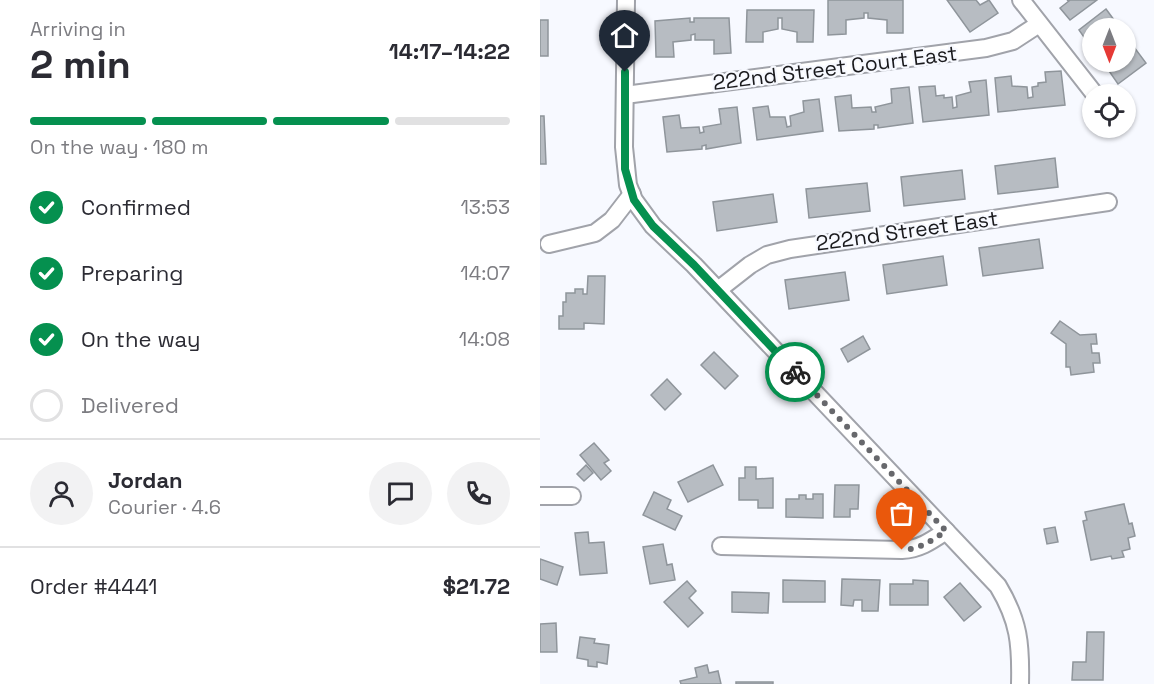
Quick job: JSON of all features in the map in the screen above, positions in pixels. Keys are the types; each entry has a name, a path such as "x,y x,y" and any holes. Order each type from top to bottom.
{"street":[{"path":"626,0 625,169 634,200 653,226 718,290 998,586 1005,599 1021,647 1020,684"},
{"path":"1021,0 1087,84"},
{"name":"222nd Street Court East","path":"625,95 986,48 1013,41 1039,24"},
{"path":"549,244 595,233 612,220 632,194"},
{"name":"222nd Street East","path":"718,290 758,260 767,255 790,249 1108,202"},
{"path":"540,496 572,496"},
{"path":"721,546 902,550 915,549 946,531"}],"building":[{"path":"828,0 903,0 903,33 887,33 887,20 868,18 868,13 864,13 864,18 846,20 846,34 828,35"},
{"path":"947,0 976,0 980,5 989,0 998,13 970,32"},
{"path":"1067,0 1097,0 1070,20 1060,8 1069,1"},
{"path":"1106,9 1113,18 1094,18"},
{"path":"747,10 814,10 813,42 797,42 797,32 782,29 782,18 778,18 778,29 763,32 763,42 746,42"},
{"path":"690,18 690,22 694,22 694,18 729,18 731,53 714,54 714,40 695,40 695,34 691,35 691,40 673,42 674,57 656,57 655,21"},
{"path":"540,20 548,20 548,56 540,56"},
{"path":"1136,50 1146,63 1136,70"},
{"path":"1061,71 1065,105 998,112 995,78 1011,76 1012,86 1027,87 1028,98 1033,97 1032,87 1046,82 1045,72"},
{"path":"1110,72 1134,72 1118,84"},
{"path":"986,80 989,115 923,122 919,87 935,86 936,96 952,97 953,108 957,107 956,96 971,92 969,82"},
{"path":"909,87 913,123 878,128 878,125 874,125 874,129 839,131 835,97 851,95 852,108 871,107 872,112 876,112 875,107 892,103 891,89"},
{"path":"819,99 823,131 757,140 753,108 768,106 770,117 785,117 787,127 791,126 790,116 804,112 803,101"},
{"path":"737,107 741,143 706,149 706,145 702,146 702,149 667,152 663,117 679,115 681,128 699,127 700,133 704,132 703,127 721,124 719,109"},
{"path":"540,116 544,116 546,164 540,164"},
{"path":"1055,158 1058,187 998,194 995,166"},
{"path":"962,170 965,199 904,206 901,177"},
{"path":"867,183 870,211 809,218 806,189"},
{"path":"773,194 777,222 717,231 713,202"},
{"path":"1039,239 1043,268 983,276 979,248"},
{"path":"943,256 947,285 887,294 883,265"},
{"path":"845,272 849,300 789,309 785,280"},
{"path":"588,276 605,276 604,324 584,323 584,329 559,329 559,316 563,316 563,302 566,302 566,293 575,293 575,289 583,289 583,294 587,294"},
{"path":"1060,321 1080,335 1096,334 1097,344 1091,344 1092,353 1099,353 1100,363 1093,363 1094,372 1071,375 1070,367 1066,367 1066,344 1051,333"},
{"path":"863,336 870,349 848,362 841,349"},
{"path":"714,352 738,376 725,389 701,365"},
{"path":"667,379 681,394 665,410 651,395"},
{"path":"594,443 609,460 604,463 611,471 601,480 580,455"},
{"path":"586,465 593,473 584,481 577,474"},
{"path":"713,465 723,485 688,502 678,482"},
{"path":"745,467 756,467 756,479 773,478 773,508 758,508 758,500 739,500 739,478 745,478"},
{"path":"835,485 859,485 858,509 850,509 850,517 834,517"},
{"path":"654,492 671,500 667,509 682,516 675,530 643,515"},
{"path":"813,494 823,494 823,518 786,517 786,499 799,499 799,495 806,495 806,499 813,499"},
{"path":"1124,504 1135,536 1128,538 1130,549 1122,551 1124,557 1112,559 1111,556 1091,560 1083,521 1087,520 1085,512"},
{"path":"1055,527 1058,542 1047,544 1044,529"},
{"path":"588,532 589,543 604,542 607,573 580,575 575,533"},
{"path":"663,544 667,565 672,564 675,580 650,584 643,547"},
{"path":"540,559 563,567 557,585 540,579"},
{"path":"842,579 880,580 878,611 862,611 862,600 854,600 853,606 841,605"},
{"path":"783,580 825,581 825,602 783,602"},
{"path":"913,580 928,581 928,605 890,605 890,584 913,584"},
{"path":"687,581 696,591 689,598 703,613 688,627 664,602"},
{"path":"960,583 981,607 964,621 944,597"},
{"path":"732,592 769,593 768,613 732,612"},
{"path":"556,623 557,652 540,652 540,624"},
{"path":"1087,632 1104,632 1103,680 1072,680 1073,662 1086,662"},
{"path":"580,637 595,639 594,643 609,645 607,664 597,662 597,667 588,666 588,660 577,658"},
{"path":"707,665 709,673 718,671 721,684 681,684 680,681 697,677 695,668"},
{"path":"736,682 773,682 773,684 736,684"}],"way so far":[{"path":"795,372 946,531 915,549 902,550"}],"route":[{"path":"625,72 625,169 634,200 653,226 694,265 795,372"}]}
